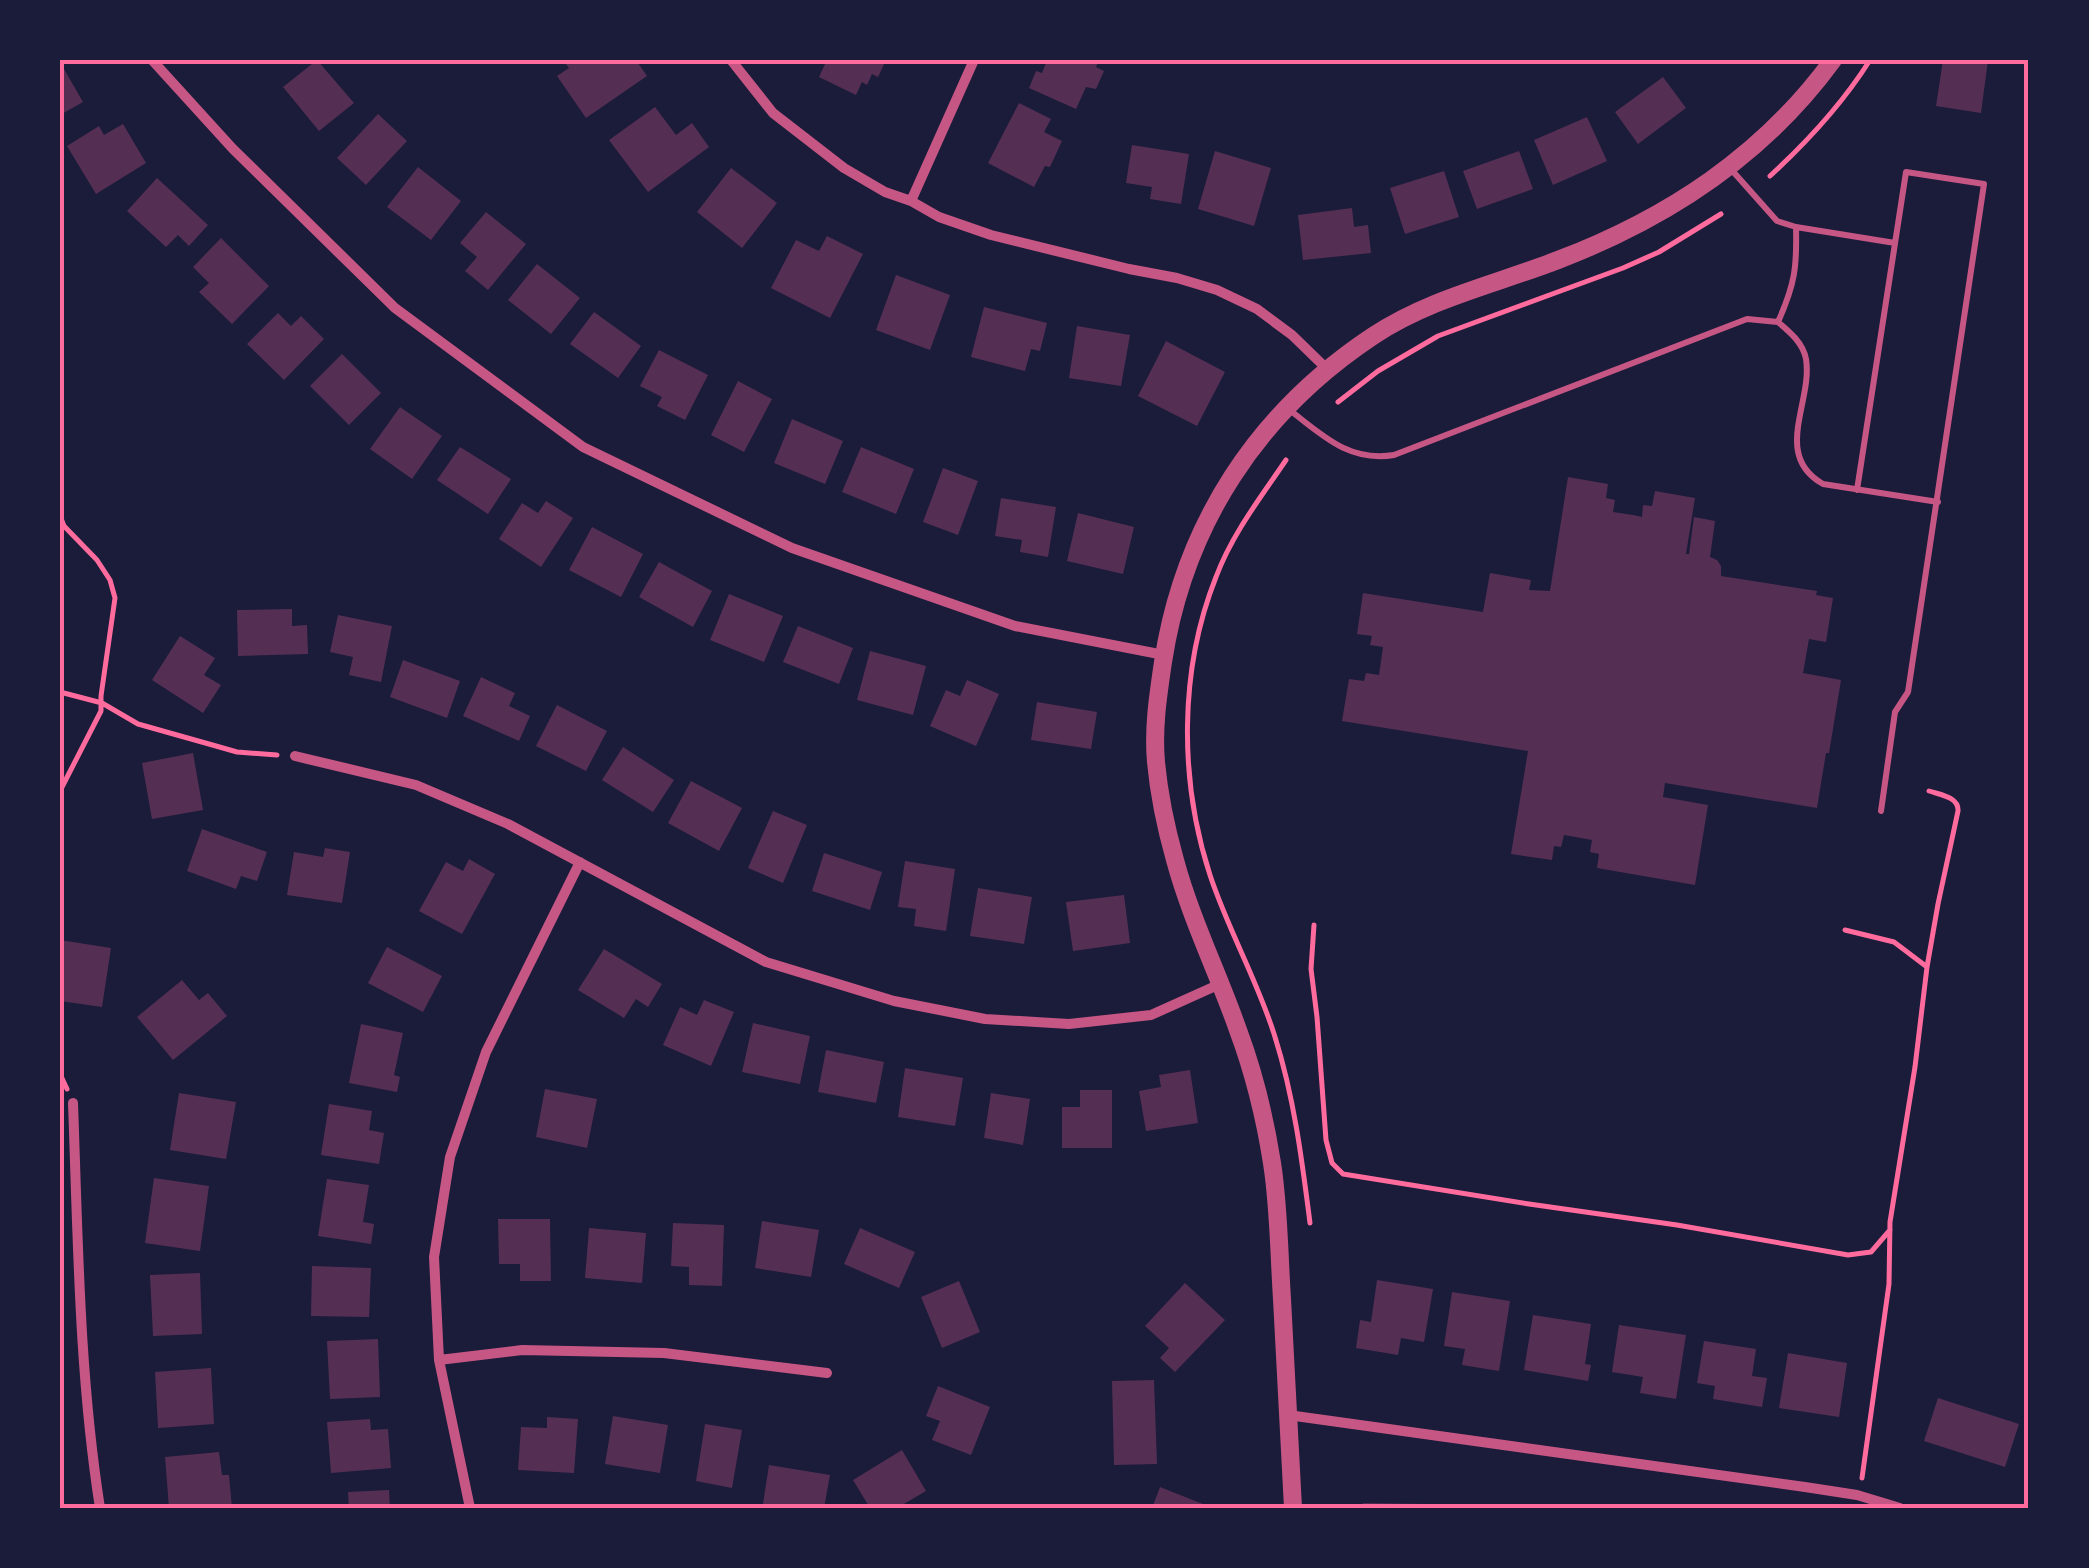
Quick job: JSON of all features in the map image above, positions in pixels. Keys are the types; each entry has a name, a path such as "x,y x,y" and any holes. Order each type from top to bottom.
{"street":[{"path":"152,60 232,150 395,308 584,447 792,548 1015,626 1164,655"},
{"path":"731,60 773,113 844,168 885,192 991,235 1217,290 1269,318 1328,369"},
{"path":"910,201 974,60"},
{"path":"1293,1508 1272,1163 1250,1062 1196,925 1161,804 1155,718 1178,592 1208,515 1236,469 1286,408 1328,369 1388,326 1622,233 1682,201 1728,167 1803,100 1834,60"},
{"path":"295,756 416,784 508,824 766,962 894,1001 984,1019 1069,1024 1150,1015 1220,984"},
{"path":"470,1508 439,1360 434,1257 450,1158 486,1052 580,862"},
{"path":"73,1103 82,1358 100,1508"},
{"path":"439,1360 522,1350 664,1352 827,1373"},
{"path":"1288,1416 1804,1487 1856,1495 1900,1508"}],"lane":[{"path":"1728,167 1777,221 1895,243"},
{"path":"1857,490 1906,172 1984,184 1908,692 1896,712 1880,811"},
{"path":"1778,322 1792,291 1796,270 1796,226"},
{"path":"1286,408 1355,454 1374,459 1394,456 1747,319 1778,322 1799,341 1806,360 1796,446 1799,461 1812,478 1822,484 1938,502"}],"path":[{"path":"1770,176 1819,128 1870,60"},
{"path":"1338,402 1378,371 1438,336 1623,268 1721,214"},
{"path":"1286,460 1235,538 1216,575 1189,686 1188,761 1199,838 1211,878 1266,1008 1290,1089 1310,1223"},
{"path":"60,516 64,526 97,560 110,580 115,598 102,711 60,790"},
{"path":"60,692 102,704 138,724 232,751 295,756"},
{"path":"1862,1478 1889,1284 1890,1230 1927,967 1958,805 1955,800 1929,791"},
{"path":"1314,926 1311,969 1326,1140 1332,1163 1343,1174 1848,1254 1871,1252 1890,1230"},
{"path":"1846,930 1894,942 1927,967"}],"building":[{"path":"317,60 354,103 319,131 283,87"},
{"path":"563,60 636,60 647,76 586,118 557,76 569,68"},
{"path":"816,60 886,60 878,77 872,74 867,85 862,82 856,95 819,77 825,64"},
{"path":"1040,60 1099,60 1096,67 1104,71 1096,89 1086,87 1076,109 1029,88 1036,71 1042,73 1046,63"},
{"path":"1943,60 1988,60 1981,113 1936,106"},
{"path":"60,62 83,102 60,115"},
{"path":"1663,77 1686,108 1638,144 1615,112"},
{"path":"1019,103 1051,119 1044,132 1062,141 1050,167 1045,166 1034,187 988,163"},
{"path":"655,107 676,135 692,123 709,147 648,192 609,140"},
{"path":"378,114 407,141 366,185 337,158"},
{"path":"1587,117 1607,161 1553,185 1534,140"},
{"path":"123,124 146,163 96,194 67,146 99,126 104,135"},
{"path":"1132,145 1189,154 1181,204 1150,199 1152,187 1126,183"},
{"path":"1215,151 1271,168 1254,226 1198,209"},
{"path":"1519,151 1533,189 1477,209 1463,171"},
{"path":"418,167 461,201 431,240 387,207"},
{"path":"731,168 777,203 742,248 697,212"},
{"path":"1444,171 1459,217 1405,234 1390,188"},
{"path":"157,178 208,225 189,246 178,235 166,247 127,211"},
{"path":"1352,208 1354,227 1368,225 1371,253 1303,260 1298,215"},
{"path":"486,212 526,244 488,290 465,271 477,257 460,243"},
{"path":"827,236 863,254 830,318 771,288 796,240 819,251"},
{"path":"221,238 269,286 232,324 199,292 209,283 193,267"},
{"path":"537,264 580,298 551,334 508,300"},
{"path":"896,275 950,295 930,350 876,330"},
{"path":"984,307 1047,323 1040,351 1031,349 1025,371 971,357"},
{"path":"594,312 641,346 618,378 570,344"},
{"path":"278,313 291,326 301,316 324,339 284,380 247,344"},
{"path":"1077,326 1130,335 1121,386 1069,378"},
{"path":"1166,341 1225,372 1197,426 1138,396"},
{"path":"659,350 708,375 685,420 657,406 662,397 640,386"},
{"path":"342,354 381,393 349,425 310,386"},
{"path":"738,381 772,399 744,452 711,435"},
{"path":"400,407 442,436 412,479 370,449"},
{"path":"792,419 843,441 825,484 774,463"},
{"path":"460,447 511,479 488,514 437,480"},
{"path":"861,447 914,469 896,514 842,492"},
{"path":"943,468 978,481 958,535 923,522"},
{"path":"1568,477 1608,484 1606,498 1615,500 1613,512 1642,517 1643,505 1652,506 1655,491 1695,498 1686,554 1694,517 1715,521 1710,557 1721,566 1721,576 1817,591 1816,595 1833,598 1826,642 1809,639 1803,673 1841,680 1817,808 1665,783 1663,797 1708,805 1695,885 1597,868 1599,854 1590,852 1592,840 1564,835 1561,847 1554,846 1552,860 1511,854 1528,751 1342,721 1349,679 1364,681 1366,673 1379,675 1383,647 1370,645 1372,636 1357,634 1363,593 1483,612 1490,573 1531,580 1529,590 1550,591"},
{"path":"1001,498 1056,507 1048,557 1020,552 1022,540 995,536"},
{"path":"546,501 573,518 541,567 499,539 522,503 538,513"},
{"path":"1078,513 1134,527 1123,574 1067,561"},
{"path":"592,527 643,554 621,597 569,570"},
{"path":"659,562 712,591 693,627 639,597"},
{"path":"729,594 783,616 764,662 710,640"},
{"path":"292,609 292,626 307,625 308,654 238,656 237,610"},
{"path":"338,615 392,626 381,682 349,675 353,657 330,652"},
{"path":"798,626 853,648 839,684 783,662"},
{"path":"180,636 215,658 204,675 221,685 203,713 152,680"},
{"path":"870,651 926,666 913,715 857,700"},
{"path":"403,660 460,681 447,718 390,697"},
{"path":"481,677 515,693 509,706 530,716 519,741 463,716"},
{"path":"967,680 999,694 976,746 930,726 946,690 960,696"},
{"path":"1037,702 1097,712 1091,749 1031,740"},
{"path":"557,705 607,731 586,771 536,746"},
{"path":"623,747 674,780 653,812 602,780"},
{"path":"193,753 203,810 152,819 142,763"},
{"path":"691,781 742,808 719,851 668,823"},
{"path":"773,811 807,825 783,883 748,868"},
{"path":"202,829 267,852 257,881 241,876 236,889 187,871"},
{"path":"325,848 350,852 342,903 287,895 294,852 323,857"},
{"path":"824,853 882,872 870,910 812,891"},
{"path":"469,859 495,874 462,934 419,911 446,862 463,871"},
{"path":"905,861 955,869 946,931 914,926 916,909 898,907"},
{"path":"978,888 1032,897 1024,944 970,936"},
{"path":"1124,895 1130,943 1073,951 1066,902"},
{"path":"60,940 111,948 102,1007 60,1001"},
{"path":"387,947 442,976 423,1012 368,983"},
{"path":"604,949 662,984 648,1007 636,999 624,1018 578,990"},
{"path":"182,980 199,1000 208,993 227,1016 173,1060 137,1017"},
{"path":"704,1000 734,1012 711,1066 663,1045 680,1007 697,1015"},
{"path":"753,1023 810,1036 800,1084 742,1072"},
{"path":"361,1024 403,1033 394,1075 400,1077 397,1092 349,1083"},
{"path":"826,1050 884,1062 876,1103 818,1092"},
{"path":"905,1068 963,1078 955,1126 898,1117"},
{"path":"1190,1070 1198,1123 1146,1131 1139,1091 1161,1087 1159,1075"},
{"path":"545,1089 597,1099 587,1148 536,1137"},
{"path":"1080,1090 1112,1090 1112,1148 1062,1148 1062,1107 1080,1107"},
{"path":"179,1093 236,1102 226,1159 170,1150"},
{"path":"991,1093 1030,1099 1023,1145 984,1138"},
{"path":"329,1104 372,1111 369,1130 384,1133 379,1164 321,1155"},
{"path":"154,1178 209,1186 200,1251 145,1243"},
{"path":"327,1179 369,1185 363,1222 374,1224 371,1244 318,1236"},
{"path":"498,1219 550,1219 551,1281 520,1281 520,1264 499,1264"},
{"path":"762,1221 819,1230 811,1277 755,1268"},
{"path":"673,1223 724,1225 722,1286 689,1285 689,1267 671,1266"},
{"path":"589,1228 646,1233 642,1283 585,1278"},
{"path":"860,1228 915,1252 899,1288 844,1264"},
{"path":"312,1266 371,1268 369,1317 311,1316"},
{"path":"200,1273 202,1334 153,1336 150,1275"},
{"path":"1377,1280 1433,1289 1424,1342 1401,1338 1398,1355 1356,1348 1360,1320 1371,1322"},
{"path":"959,1281 980,1332 942,1348 921,1297"},
{"path":"1185,1283 1225,1320 1175,1372 1160,1358 1169,1348 1145,1326"},
{"path":"1452,1292 1510,1301 1499,1371 1462,1365 1465,1349 1444,1346"},
{"path":"1533,1315 1591,1324 1585,1364 1591,1365 1588,1381 1524,1370"},
{"path":"1619,1325 1686,1335 1676,1399 1640,1393 1643,1377 1612,1372"},
{"path":"378,1339 380,1397 330,1399 327,1341"},
{"path":"1704,1341 1756,1349 1752,1376 1767,1378 1762,1407 1713,1399 1715,1386 1697,1383"},
{"path":"1788,1353 1847,1363 1839,1417 1779,1408"},
{"path":"211,1368 214,1424 158,1428 155,1372"},
{"path":"1154,1380 1157,1464 1114,1465 1112,1381"},
{"path":"938,1386 990,1407 971,1455 932,1440 940,1421 926,1416"},
{"path":"1938,1398 2019,1424 2005,1467 1924,1441"},
{"path":"613,1416 668,1425 660,1473 605,1464"},
{"path":"547,1417 578,1419 574,1473 518,1470 521,1427 547,1428"},
{"path":"370,1419 371,1430 388,1429 391,1468 331,1473 327,1422"},
{"path":"705,1424 742,1430 732,1488 696,1481"},
{"path":"902,1450 926,1491 897,1508 870,1508 853,1480"},
{"path":"219,1452 222,1475 229,1475 232,1508 169,1508 165,1457"},
{"path":"769,1465 830,1475 824,1508 763,1504"},
{"path":"1160,1487 1213,1508 1152,1508"},
{"path":"389,1490 390,1508 349,1508 348,1492"},
{"path":"1363,1503 1427,1504 1427,1508 1363,1508"}]}
